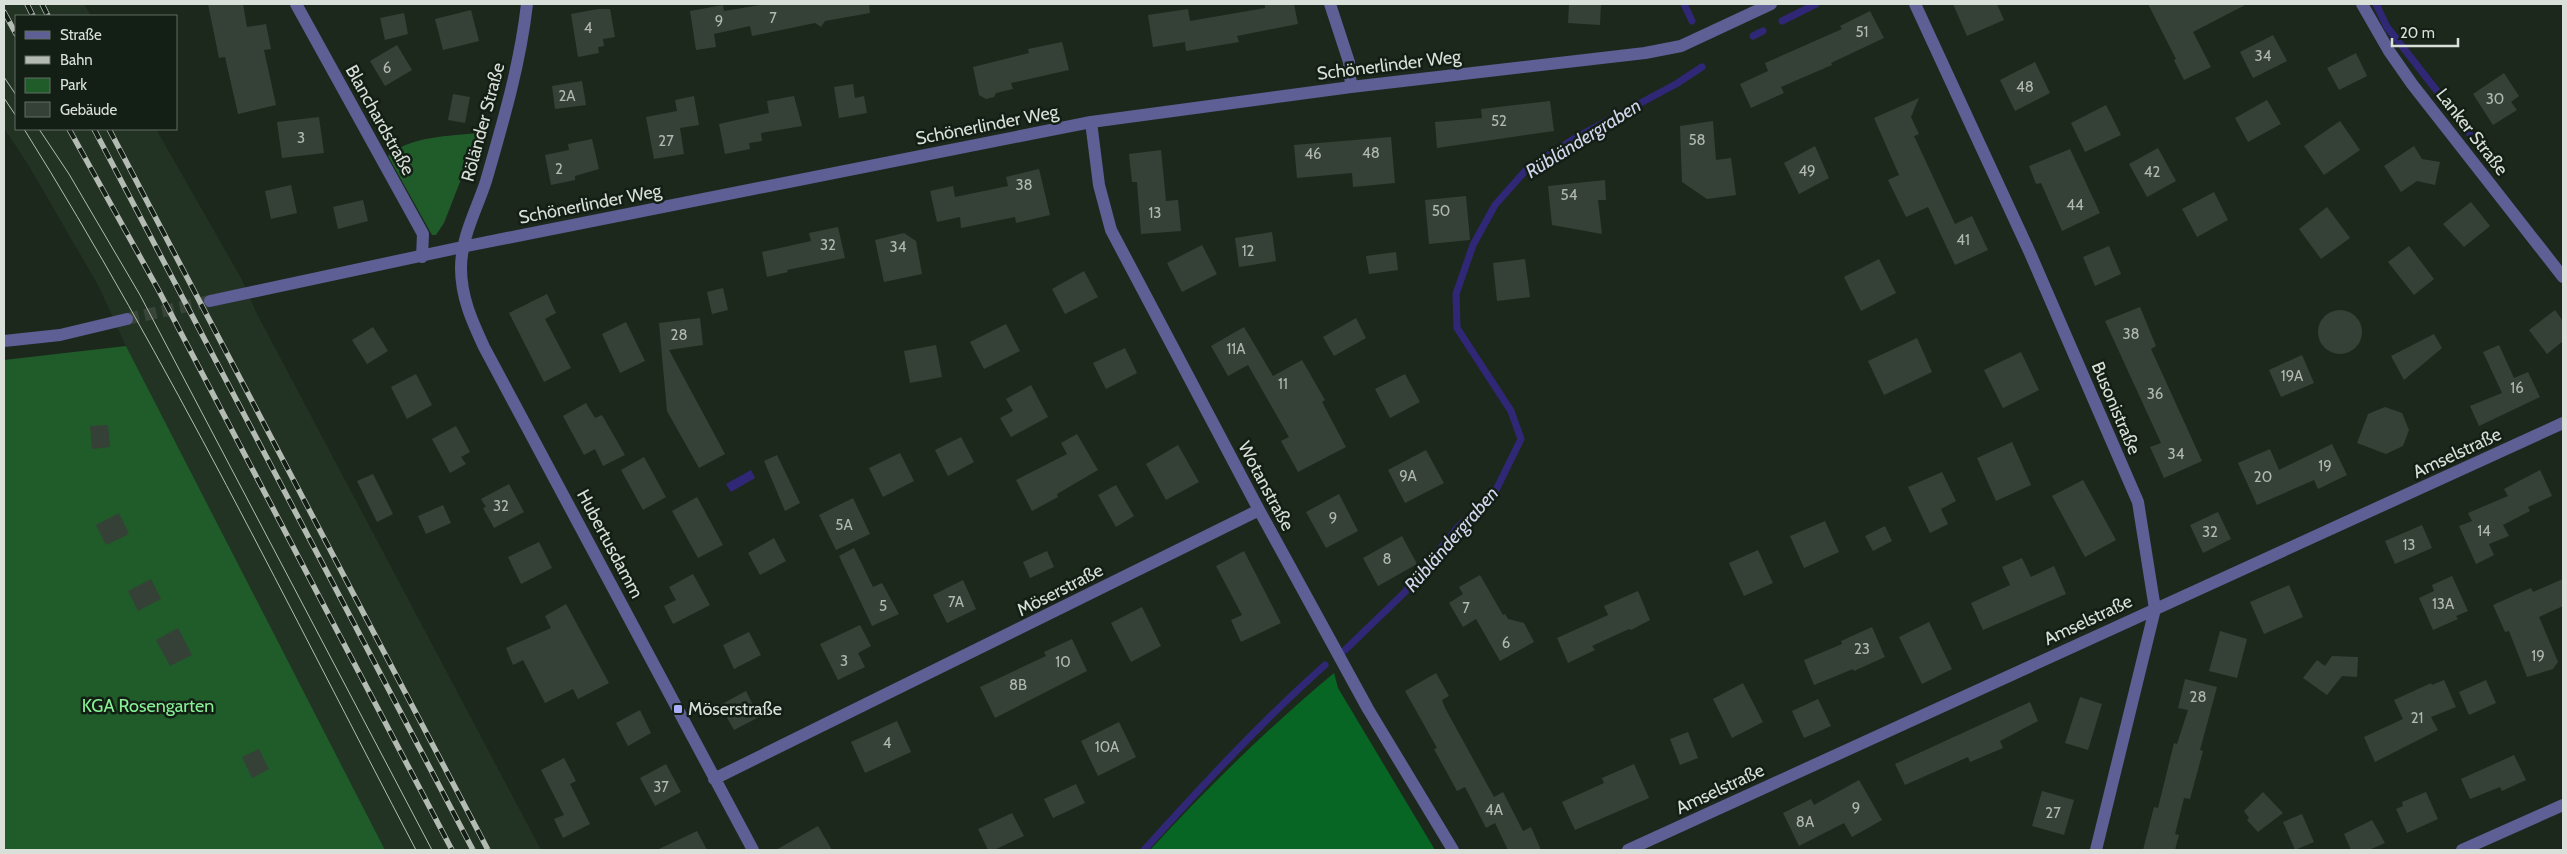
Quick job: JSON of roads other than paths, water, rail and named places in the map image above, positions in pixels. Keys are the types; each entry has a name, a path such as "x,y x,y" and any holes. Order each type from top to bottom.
{"street":[{"name":"Blanchardstraße","path":"296,4 423,234 422,257"},
{"name":"Röländer Straße","path":"462,247 505,116 520,49 526,4"},
{"path":"1330,4 1348,62 1351,87"},
{"name":"Schönerlinder Weg","path":"210,301 462,247 1091,122 1681,46 1771,4"},
{"name":"Busonistraße","path":"1915,4 2030,254 2138,502 2155,609 2096,850"},
{"name":"Lanker Straße","path":"2362,4 2389,51 2412,84 2563,277"},
{"name":"Wotanstraße","path":"1091,122 1099,184 1112,230 1259,510 1368,709 1453,850"},
{"name":"Hubertusdamm","path":"462,247 462,284 465,302 484,347 753,850"},
{"path":"4,341 60,335 127,319"},
{"name":"Amselstraße","path":"1628,850 2563,423"},
{"name":"Möserstraße","path":"714,779 1259,510"},
{"path":"2462,850 2563,805"}],"waterway":[{"name":"Rübländergraben","path":"1684,4 1692,21"},
{"path":"1782,21 1816,4"},
{"path":"2376,4 2387,27 2437,91"},
{"path":"1753,36 1763,31"},
{"name":"Rübländergraben","path":"1345,650 1405,592 1458,527 1495,492 1521,439 1511,411 1457,328 1456,294 1473,245 1495,205 1526,170 1577,137 1676,84 1702,67"},
{"path":"2456,116 2478,145"},
{"name":"Rübländergraben","path":"1144,850 1254,732 1325,665"}],"tunnel":[{"path":"127,319 210,301"}],"tram line":[{"path":"4,77 15,94"},
{"path":"4,98 15,114"},
{"path":"25,130 129,306 178,395 416,850"},
{"path":"40,130 69,174 140,295 432,850"}],"railway":[{"path":"27,4 32,15"},
{"path":"42,4 48,15"},
{"path":"4,12 15,32"},
{"path":"70,130 159,291 452,850"},
{"path":"95,130 473,850"},
{"path":"110,130 488,850"}],"place":[{"name":"Möserstraße","path":"678,709"}],"park label":[{"name":"KGA Rosengarten","path":"148,706"}]}
